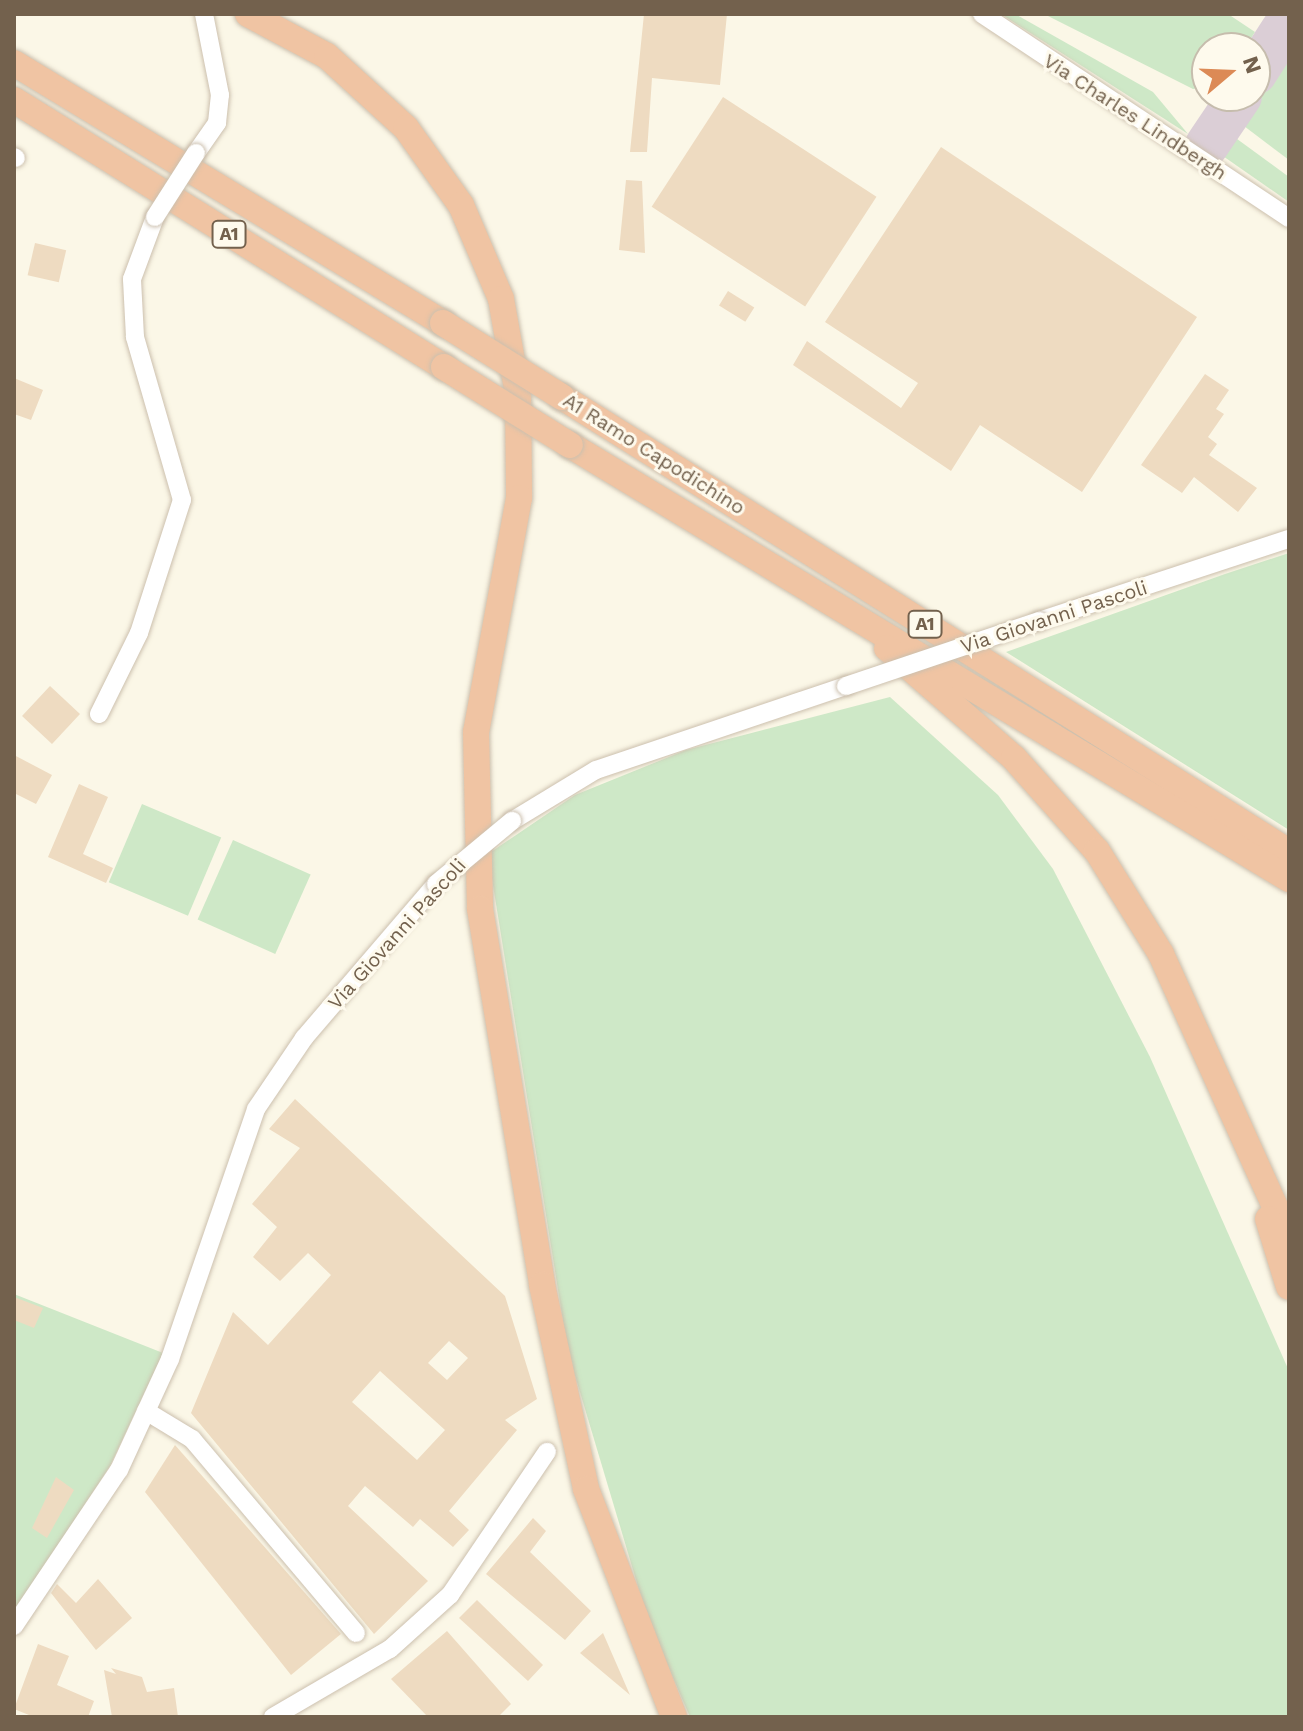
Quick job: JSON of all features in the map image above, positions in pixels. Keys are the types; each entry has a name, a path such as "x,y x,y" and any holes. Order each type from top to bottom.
{"highway":[{"path":"248,14 327,56 406,128 461,205 501,299 518,394 520,471 476,732 480,909 569,1419 610,1567 674,1717"},
{"name":"A1 Ramo Capodichino","path":"14,63 443,323 1289,852"},
{"name":"A1 Ramo Capodichino","path":"14,100 570,445 1289,882"},
{"path":"860,620 916,678 1014,758 1097,851 1161,954 1289,1238"},
{"path":"1242,1135 1289,1287"}],"street":[{"path":"99,714 139,633 182,500 135,337 132,279 155,217 217,123 220,95 204,14"},
{"name":"Via Charles Lindbergh","path":"982,14 1289,218"},
{"name":"Via Giovanni Pascoli","path":"14,1626 119,1470 146,1411 256,1109 304,1038 436,884 512,821 596,770 1289,539"},
{"path":"146,1411 192,1439 356,1633"},
{"path":"281,1715 390,1649 450,1595 547,1452"}],"green space":[{"path":"1001,14 1015,14 1153,92 1188,134"},
{"path":"1044,14 1228,14 1255,32 1191,32 1191,88"},
{"path":"1289,55 1289,160 1244,126 1253,112 1271,112 1271,82"},
{"path":"1233,136 1289,177 1289,202 1220,154"},
{"path":"1289,553 1289,830 1006,652 1225,574"},
{"path":"890,697 998,795 1053,869 1150,1057 1289,1371 1289,1717 690,1717 648,1620 568,1352 488,854 575,795 686,750"},
{"path":"142,804 221,838 188,916 109,882"},
{"path":"233,840 311,875 275,954 198,919"},
{"path":"14,1294 163,1353 110,1466 14,1612"}],"building":[{"path":"644,14 727,14 720,85 652,78 647,152 630,152"},
{"path":"723,97 876,197 805,307 652,207"},
{"path":"941,147 1197,317 1082,492 980,425 951,471 793,365 807,341 901,408 918,383 825,322"},
{"path":"626,180 642,181 645,253 619,250"},
{"path":"35,243 66,250 59,282 28,275"},
{"path":"728,291 754,307 745,322 719,305"},
{"path":"1205,374 1229,390 1216,409 1224,414 1208,437 1217,444 1209,455 1257,488 1238,512 1194,477 1182,493 1141,465"},
{"path":"14,378 43,390 31,420 14,414"},
{"path":"50,686 80,714 52,744 22,716"},
{"path":"14,755 52,775 36,804 14,793"},
{"path":"79,784 108,797 83,854 113,868 106,883 48,857"},
{"path":"295,1099 505,1296 537,1399 505,1420 517,1430 449,1511 469,1530 453,1547 420,1519 413,1527 365,1486 348,1506 428,1581 374,1634 191,1413 233,1312 268,1345 331,1275 308,1253 280,1281 253,1257 277,1227 252,1204 300,1148 269,1129","holes":["449,1341 468,1358 447,1380 428,1363","380,1371 445,1430 417,1460 352,1402"]},
{"path":"14,1297 43,1308 34,1328 14,1320"},
{"path":"175,1445 341,1634 291,1675 145,1492"},
{"path":"56,1477 74,1490 47,1538 32,1528"},
{"path":"533,1518 546,1531 530,1552 591,1611 565,1640 486,1574"},
{"path":"98,1579 132,1618 96,1650 51,1593 57,1584 76,1603"},
{"path":"477,1600 543,1665 528,1681 459,1618"},
{"path":"447,1631 511,1704 498,1717 428,1717 391,1679"},
{"path":"603,1633 630,1695 580,1653"},
{"path":"38,1644 69,1656 57,1685 94,1701 88,1717 34,1717 14,1709"},
{"path":"111,1668 142,1677 147,1692 174,1688 178,1717 112,1717 104,1670 116,1674"}],"taxiway":[{"path":"1271,48 1282,31"},
{"path":"1207,145 1229,112"}]}
